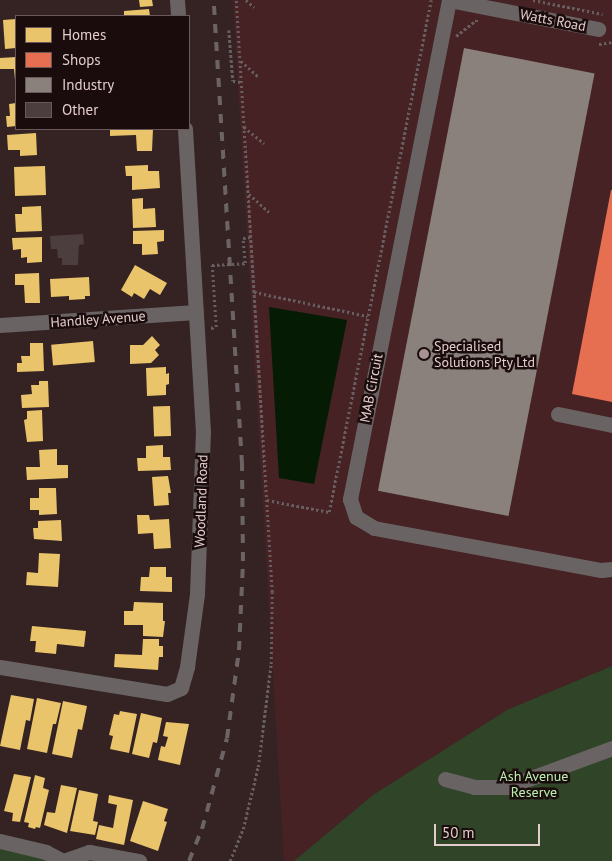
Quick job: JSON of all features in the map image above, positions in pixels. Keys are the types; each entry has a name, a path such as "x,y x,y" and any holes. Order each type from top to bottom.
{"street":[{"path":"177,0 178,15"},
{"name":"Watts Road","path":"449,0 598,29"},
{"name":"MAB Circuit","path":"449,0 350,499 356,517 374,528 601,570 612,569"},
{"name":"Woodland Road","path":"0,667 167,694 182,688 197,594 203,432 185,130"},
{"name":"Handley Avenue","path":"0,325 196,312"},
{"path":"558,414 612,425"},
{"path":"445,778 474,787 507,787 612,748"},
{"path":"0,841 46,852 63,861 89,852 139,861"}],"path":[{"path":"230,861 243,829 254,792 269,688 272,592 236,0"},
{"path":"246,0 254,7"},
{"path":"267,500 329,512 430,0"},
{"path":"454,38 475,21 484,22"},
{"path":"229,30 233,81 241,82"},
{"path":"240,60 259,77"},
{"path":"244,127 264,143"},
{"path":"248,193 268,212"},
{"path":"208,268 208,266 212,265 244,263 243,238 250,237"},
{"path":"197,329 216,327 212,265"},
{"path":"254,292 368,316"}],"shaded area":[{"path":"233,0 612,0 612,666 507,710 373,795 294,861 284,861"},
{"path":"269,307 347,320 314,484 279,478"}],"green space":[{"name":"Ash Avenue Reserve","path":"612,666 612,861 294,861 373,795 507,710"},
{"path":"0,845 58,861 0,861"}],"building: Homes":[{"path":"139,0 152,0 153,6 140,7"},
{"path":"149,9 150,15 124,15 124,11"},
{"path":"15,19 15,48 5,49 3,20"},
{"path":"15,57 15,80 14,69 0,69 0,58"},
{"path":"15,103 15,126 7,127 6,116 10,116 9,104"},
{"path":"110,130 153,130 152,151 137,151 136,135 110,136"},
{"path":"36,133 37,155 20,156 20,150 8,150 7,135"},
{"path":"148,165 148,171 159,171 160,188 132,190 132,176 126,176 125,166"},
{"path":"45,166 46,195 15,196 14,167"},
{"path":"143,198 143,209 155,208 156,227 133,228 132,199"},
{"path":"41,206 42,231 16,232 15,214 22,214 22,207"},
{"path":"164,230 164,241 157,242 158,254 142,255 142,244 133,244 133,231"},
{"path":"42,237 42,262 27,263 27,257 21,258 21,249 13,250 12,238"},
{"path":"135,265 167,283 160,295 150,289 144,299 134,293 132,297 121,290"},
{"path":"39,273 40,303 25,303 24,285 15,285 15,274"},
{"path":"89,277 90,296 85,296 85,299 69,300 69,296 51,297 50,279"},
{"path":"152,336 160,345 155,350 159,355 151,363 130,364 130,345 143,345"},
{"path":"93,341 95,362 53,366 51,345"},
{"path":"30,343 43,343 44,371 17,372 17,363 22,363 21,356 30,356"},
{"path":"166,367 166,374 169,373 169,384 166,385 166,395 147,396 146,368"},
{"path":"39,381 48,381 49,407 22,408 21,395 32,394 31,385 39,385"},
{"path":"170,406 171,436 154,437 153,407"},
{"path":"42,410 43,441 27,442 24,420 27,419 27,411"},
{"path":"163,445 163,457 170,457 171,470 138,471 137,458 146,458 146,446"},
{"path":"57,449 57,465 68,465 68,478 27,480 26,467 40,467 39,450"},
{"path":"168,476 171,493 168,493 169,505 154,506 152,477"},
{"path":"39,488 56,488 57,514 39,515 39,510 30,510 30,498 39,498"},
{"path":"137,515 149,515 150,520 169,519 171,548 154,549 153,533 138,534"},
{"path":"61,520 62,541 34,539 33,528 38,528 38,521"},
{"path":"39,553 60,554 58,587 26,585 27,572 38,573"},
{"path":"150,567 166,567 166,577 172,577 172,592 140,591 141,577 149,577"},
{"path":"134,602 163,603 163,621 165,621 163,637 143,636 143,625 124,625 124,611 133,611"},
{"path":"32,626 86,631 84,647 57,644 56,654 35,652 36,641 30,641"},
{"path":"143,639 159,639 159,646 163,646 163,657 159,657 158,670 114,667 115,654 142,655"},
{"path":"11,695 34,699 30,721 26,720 20,750 0,746"},
{"path":"37,698 61,703 56,724 53,724 47,753 27,749"},
{"path":"63,701 87,706 82,730 78,729 72,758 52,754"},
{"path":"120,711 137,714 129,753 110,749 113,736 109,735 114,714 119,715"},
{"path":"141,713 162,718 157,743 153,742 149,758 132,754"},
{"path":"166,722 189,724 180,765 158,760 161,746 165,747 168,737 163,736"},
{"path":"14,774 31,777 20,822 12,821 13,813 4,811"},
{"path":"35,775 45,778 43,788 49,790 40,828 36,827 35,829 28,827 29,823 24,822"},
{"path":"61,785 77,788 67,833 44,825 47,812 55,813"},
{"path":"79,790 98,794 93,821 98,822 95,835 70,831"},
{"path":"109,795 133,800 124,845 96,839 99,825 113,828 117,805 108,803"},
{"path":"143,801 168,809 164,821 167,822 158,851 130,841"}],"building: Shops":[{"path":"612,190 612,402 572,394"}],"building: Industry":[{"path":"464,48 595,73 509,516 378,491"}],"building: Other":[{"path":"83,234 84,244 79,245 78,265 62,265 62,258 58,258 57,249 51,249 50,236"}],"railway":[{"path":"189,861 202,829 227,738 239,650 243,561 242,464 214,0"}],"place":[{"name":"Specialised Solutions Pty Ltd","path":"424,354"}]}
